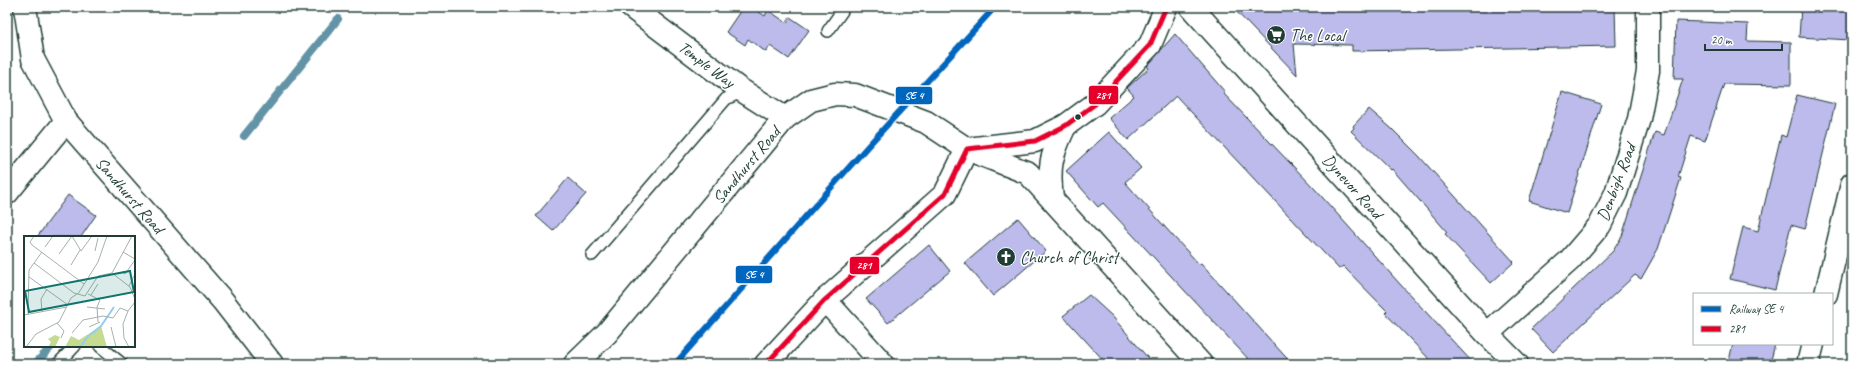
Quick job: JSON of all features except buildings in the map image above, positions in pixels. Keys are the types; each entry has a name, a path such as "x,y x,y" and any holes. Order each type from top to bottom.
{"street":[{"name":"Sandhurst Road","path":"25,7 33,58 66,121 223,301 272,364"},
{"name":"Temple Way","path":"631,7 743,91 786,118"},
{"path":"766,364 826,300 945,194 967,149 1035,141 1065,126 1095,104 1150,45 1166,7"},
{"name":"Dynevor Road","path":"1191,7 1487,334 1517,364"},
{"name":"Denbigh Road","path":"1487,334 1570,260 1600,225 1616,193 1639,119 1648,71 1648,7"},
{"name":"Sandhurst Road","path":"575,364 607,332 786,118 812,100 836,94 855,95 926,122 967,149 1028,172 1201,364"},
{"path":"7,193 66,121"},
{"path":"1052,199 1049,173 1055,148 1065,126"},
{"path":"1826,293 1847,229 1852,184"},
{"path":"826,300 883,364"},
{"path":"1808,364 1813,345"}],"lane":[{"path":"828,31 842,11 843,7"},
{"path":"592,255 726,99 743,91"},
{"path":"58,364 74,347"},
{"path":"101,347 122,364"}],"waterway":[{"path":"244,136 338,19"},
{"path":"35,364 51,347"}],"transit line":[{"path":"675,364 867,147 995,7"},
{"name":"281","path":"766,364 825,300 945,194 967,149 1035,141 1065,126 1095,104 1150,45 1166,7"}],"place":[{"name":"The Local","path":"1276,35"},
{"name":"Church of Christ","path":"1006,257"}]}
